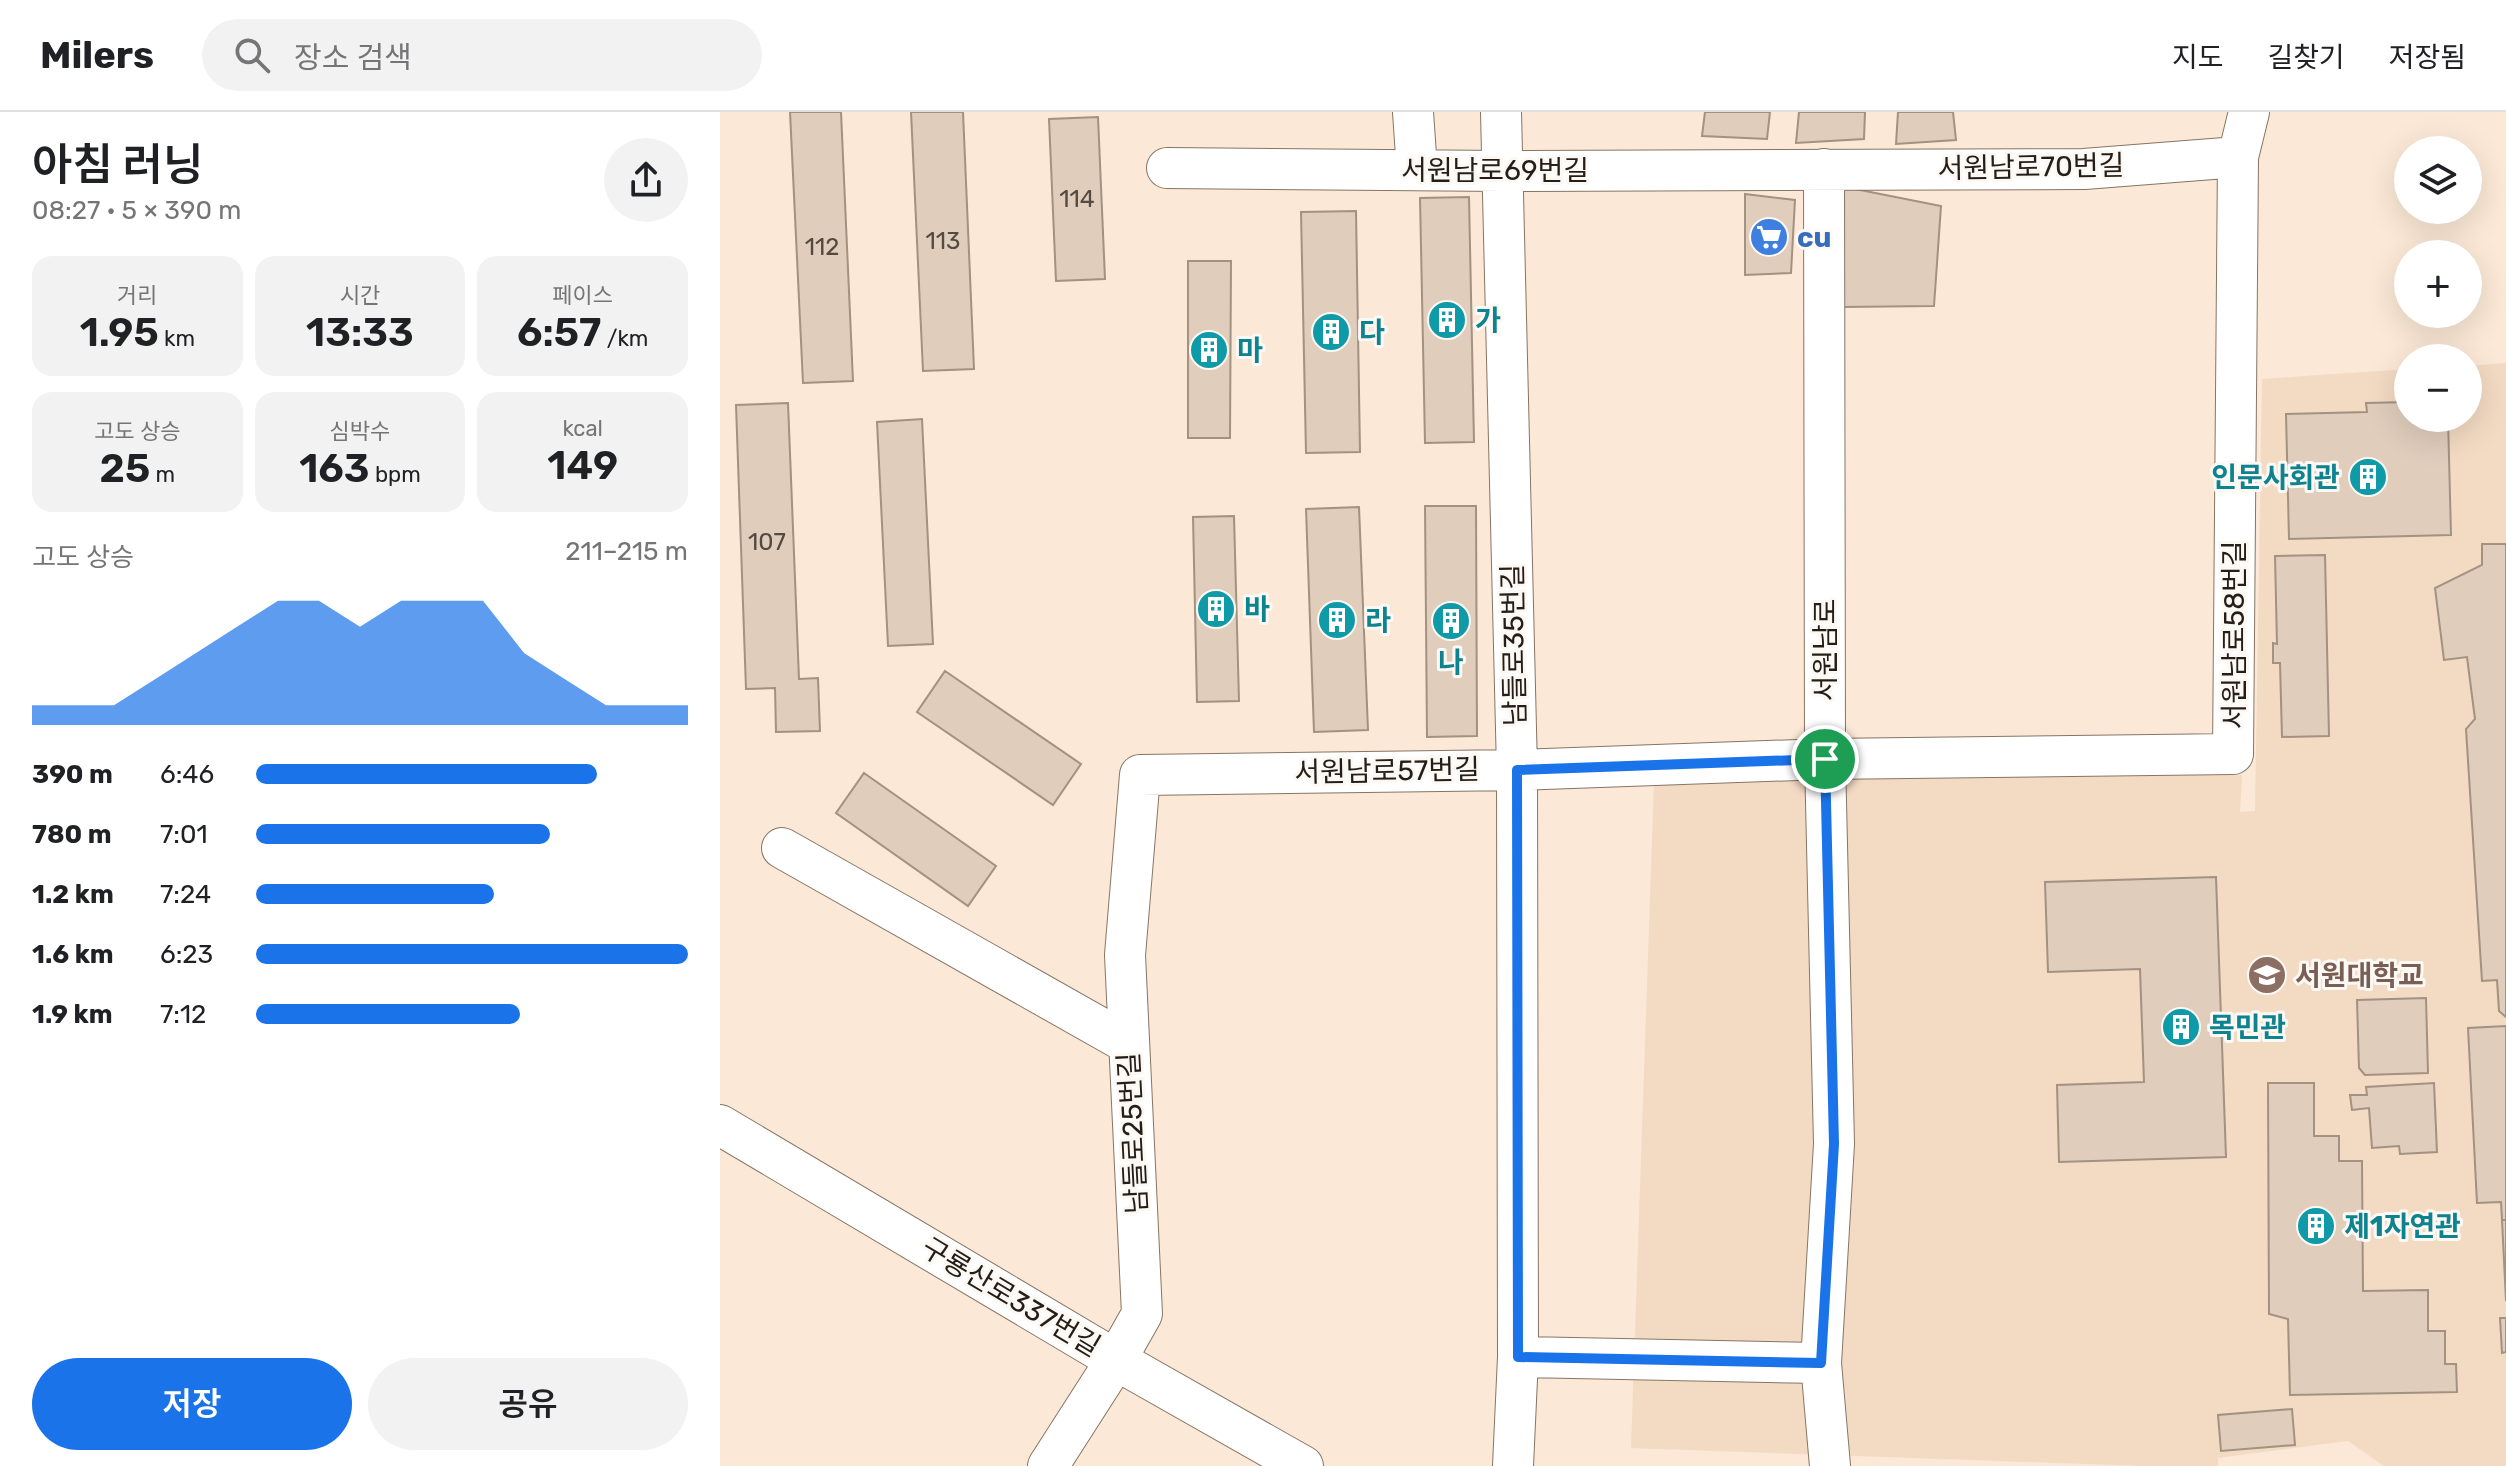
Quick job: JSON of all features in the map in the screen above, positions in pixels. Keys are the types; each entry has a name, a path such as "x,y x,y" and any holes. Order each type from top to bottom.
{"street":[{"path":"1413,112 1417,170"},
{"name":"남들로35번길","path":"1501,112 1517,770 1518,1357 1513,1466"},
{"path":"2238,157 2249,112"},
{"name":"서원남로70번길","path":"1824,169 2084,169 2238,157"},
{"name":"서원남로58번길","path":"1825,759 2233,754 2238,157"},
{"name":"서원남로69번길","path":"1167,168 1502,171 1824,169"},
{"name":"서원남로","path":"1824,169 1825,759 1834,1144 1821,1363 1830,1466"},
{"name":"서원남로57번길","path":"1140,775 1517,770 1825,759"},
{"name":"남들로25번길","path":"1048,1466 1142,1314 1125,955 1140,775"},
{"path":"782,848 1129,1044"},
{"name":"구룡산로337번길","path":"720,1125 1116,1360 1303,1466"},
{"path":"1518,1357 1821,1363"}],"shaded area":[{"path":"2506,363 2506,1466 2384,1466 2348,1441 2218,1458 2218,1466 1631,1448 1655,754 2242,775 2240,812 2255,811 2262,379 2394,370 2394,432 2482,432 2482,365"}],"building":[{"path":"790,112 841,112 853,381 803,383"},
{"path":"911,112 963,112 974,369 923,371"},
{"path":"1705,112 1770,112 1767,139 1702,136"},
{"path":"1799,112 1865,112 1864,139 1796,143"},
{"path":"1898,112 1953,112 1956,140 1896,144"},
{"path":"1098,117 1105,279 1056,281 1049,119"},
{"path":"1840,186 1941,206 1934,306 1842,307"},
{"name":"cu","path":"1745,194 1795,200 1791,273 1745,275"},
{"name":"가","path":"1469,197 1474,442 1425,443 1420,198"},
{"name":"다","path":"1356,211 1360,452 1306,453 1301,212"},
{"name":"마","path":"1188,261 1231,261 1230,438 1188,438"},
{"name":"인문사회관","path":"2394,402 2394,432 2448,432 2451,535 2289,539 2286,414 2367,412 2366,403"},
{"path":"788,403 799,679 818,678 820,731 776,732 775,688 746,689 736,405"},
{"path":"922,419 933,644 888,646 877,422"},
{"name":"나","path":"1425,506 1476,506 1477,736 1427,737"},
{"name":"라","path":"1359,507 1368,730 1314,732 1306,509"},
{"name":"바","path":"1234,516 1239,701 1197,702 1193,517"},
{"path":"2482,544 2506,544 2506,1017 2499,1011 2497,980 2482,981 2466,729 2475,719 2467,657 2444,660 2435,588 2482,565"},
{"path":"2325,555 2329,736 2282,737 2280,663 2273,663 2273,643 2277,644 2275,556"},
{"path":"945,671 1081,764 1053,805 917,712"},
{"path":"864,773 996,866 968,906 836,813"},
{"name":"목민관","path":"2216,877 2226,1157 2059,1162 2057,1085 2144,1082 2140,969 2048,972 2045,882"},
{"path":"2426,998 2428,1073 2365,1075 2359,1068 2357,1000"},
{"path":"2506,1026 2506,1220 2502,1220 2501,1202 2477,1203 2468,1028"},
{"name":"제1자연관","path":"2268,1083 2314,1083 2314,1136 2339,1136 2339,1161 2362,1161 2363,1291 2428,1290 2428,1331 2445,1331 2445,1364 2456,1364 2457,1392 2290,1395 2288,1319 2269,1314"},
{"path":"2434,1083 2437,1152 2400,1154 2399,1146 2372,1148 2369,1108 2352,1110 2350,1095 2367,1095 2366,1087"},
{"path":"2502,1220 2506,1220 2506,1301"},
{"path":"2500,1318 2506,1318 2506,1352 2502,1353"},
{"path":"2292,1409 2295,1445 2221,1451 2218,1415"}],"place":[{"name":"cu","path":"1769,237"},
{"name":"가","path":"1447,320"},
{"name":"다","path":"1331,332"},
{"name":"마","path":"1209,350"},
{"name":"인문사회관","path":"2368,477"},
{"name":"바","path":"1216,609"},
{"name":"라","path":"1337,620"},
{"name":"나","path":"1451,621"},
{"name":"서원대학교","path":"2267,975"},
{"name":"목민관","path":"2181,1027"},
{"name":"제1자연관","path":"2316,1226"}],"route":[{"path":"1825,759 1834,1144 1821,1363 1518,1357 1517,770 1825,759"}]}
